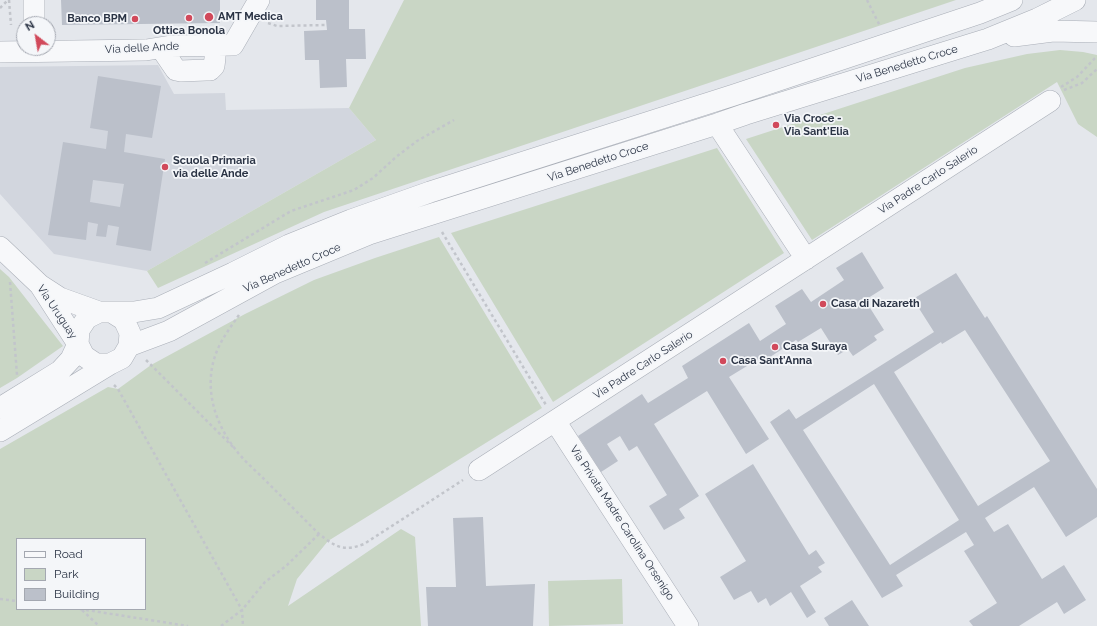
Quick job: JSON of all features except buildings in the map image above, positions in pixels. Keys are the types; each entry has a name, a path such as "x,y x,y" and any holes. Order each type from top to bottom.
{"street":[{"path":"34,0 34,16"},
{"name":"Via delle Ande","path":"56,50 146,50 234,44 259,0"},
{"name":"Via Benedetto Croce","path":"106,312 134,312 158,308 289,245 351,220 430,192 734,95 980,13 1012,0"},
{"name":"Via Benedetto Croce","path":"130,346 169,331 275,273 369,234 746,114 988,40 1038,19 1075,0"},
{"path":"988,40 1053,31 1097,32"},
{"name":"Via delle Ande","path":"0,52 16,51"},
{"name":"Via Padre Carlo Salerio","path":"479,470 551,414 806,259 1055,97"},
{"path":"717,124 806,259"},
{"name":"Via Uruguay","path":"0,247 40,285 78,344"},
{"path":"0,431 109,372 122,358 130,346 130,333 124,320 106,312 60,298 40,285"},
{"path":"0,408 60,371 71,359 78,344 79,330 87,318 106,312"},
{"path":"78,344 84,356 109,372"},
{"name":"Via Privata Madre Carolina Orsenigo","path":"551,414 688,626"}],"path":[{"path":"0,8 9,0"},
{"path":"9,0 11,25"},
{"path":"867,0 880,26"},
{"path":"263,20 277,26 327,25"},
{"path":"1097,56 1076,77 1054,91 1055,97 1082,83 1097,69"},
{"path":"200,266 291,211 354,190 373,178 396,157 417,141 454,120"},
{"path":"442,232 551,414"},
{"path":"9,278 17,378"},
{"path":"236,451 219,422 212,404 210,387 211,369 215,356 225,335 241,313"},
{"path":"149,364 319,534 341,548 354,547 364,544 479,470"},
{"path":"109,372 242,610 243,626"},
{"path":"221,626 242,610 265,582 286,566 319,534"},
{"path":"0,600 16,602"},
{"path":"82,610 99,626"},
{"path":"87,610 188,626"}],"shaded area":[{"name":"Scuola Primaria via delle Ande","path":"158,65 174,94 225,93 226,110 349,108 376,140 147,271 54,254 0,194 0,67"}],"green space":[{"path":"404,0 956,0 324,212 158,288 147,271 376,140 349,108"},
{"path":"1060,50 1097,55 1097,137 1078,124 1057,82 812,240 746,139 965,68 1027,54"},
{"path":"717,148 784,253 553,402 451,233"},
{"path":"439,237 542,408 328,541 297,579 288,606 401,529 415,537 421,626 0,626 0,449 108,387 118,389 151,365 245,314 314,280"},
{"path":"0,269 9,277 63,346 0,388"},
{"path":"622,579 623,624 549,626 548,581"}],"place":[{"name":"AMT Medica","path":"209,17"},
{"name":"Ottica Bonola","path":"189,18"},
{"name":"Banco BPM","path":"135,19"},
{"name":"Via Croce - Via Sant'Elia","path":"776,125"},
{"name":"Scuola Primaria via delle Ande","path":"165,167"},
{"name":"Casa di Nazareth","path":"823,304"},
{"name":"Casa Suraya","path":"775,347"},
{"name":"Casa Sant'Anna","path":"723,361"}]}
